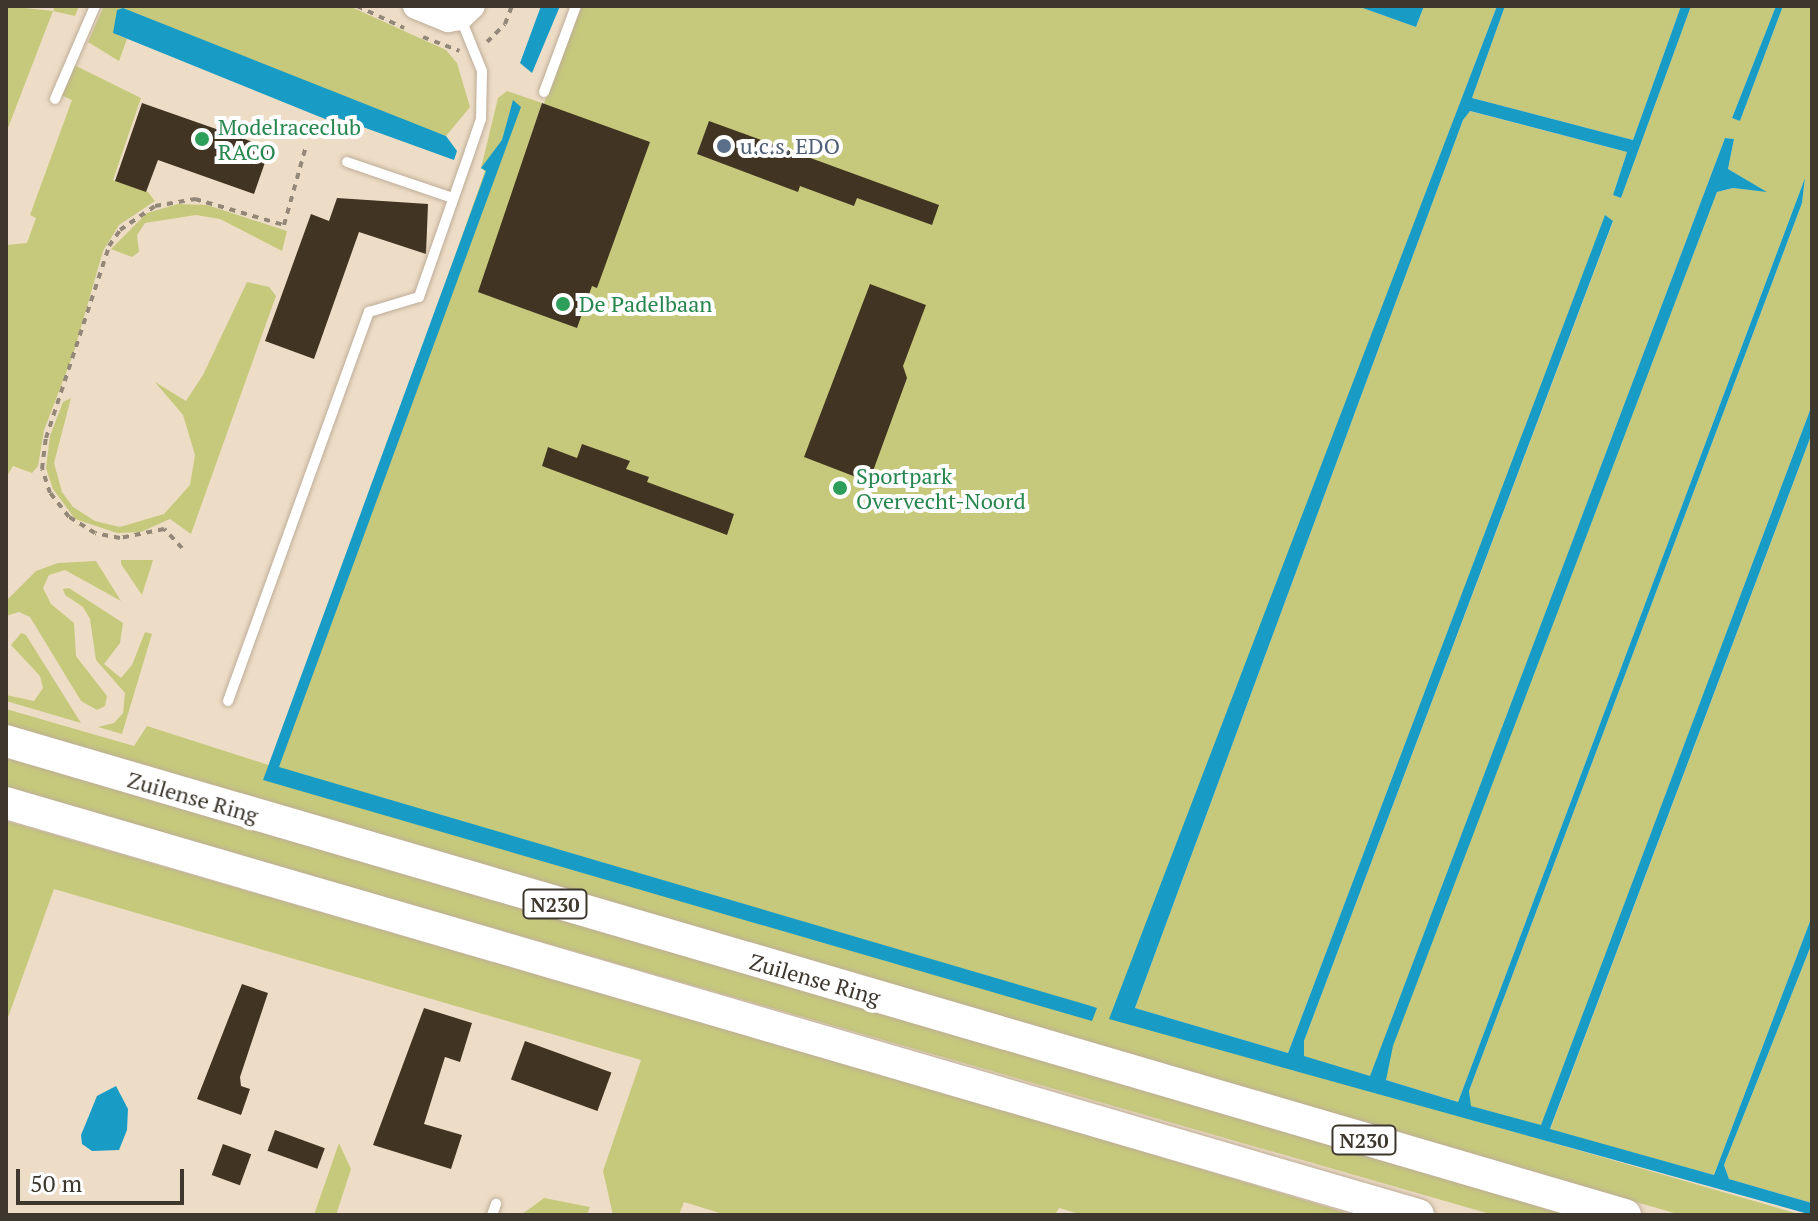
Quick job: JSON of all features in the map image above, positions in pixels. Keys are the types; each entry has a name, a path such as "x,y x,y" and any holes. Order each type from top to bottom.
{"main road":[{"name":"Zuilense Ring","path":"6,741 1625,1215"},
{"name":"N230","path":"6,803 1418,1215"}],"street":[{"path":"416,6 448,19 466,12"}],"lane":[{"path":"55,99 95,6"},
{"path":"544,92 576,6"},
{"path":"228,701 369,312 419,297 481,119 482,71 473,47 466,12"},
{"path":"347,162 453,198"},
{"path":"492,1215 496,1204"}],"path":[{"path":"473,47 495,36 512,6"},
{"path":"182,548 164,529 120,538 95,533 69,517 50,493 42,469 46,438 109,246 120,230 155,206 195,199 284,225 306,146"}],"green space":[{"path":"6,6 53,11 6,133"},
{"path":"55,6 79,6 75,16 53,11"},
{"path":"104,6 349,6 446,50 457,63 470,107 446,136 349,100 113,33 127,39 119,61 88,42"},
{"name":"Sportpark Overvecht-Noord","path":"581,6 1357,6 1416,27 1424,6 1497,6 1112,1015 1802,1215 1681,1215 6,729 6,709 134,746 147,726 275,767 485,171 481,168 498,98 507,91 542,103 527,148"},
{"path":"1505,6 1681,6 1633,140 1472,98"},
{"path":"1691,6 1776,6 1732,118 1740,121 1783,6 1812,6 1812,405 1541,1126 1470,1106 1469,1091 1802,203 1805,178 1458,1102 1386,1080 1386,1063 1717,192 1733,188 1764,191 1728,169 1734,139 1725,138 1370,1077 1303,1056 1304,1041 1613,222 1605,216 1288,1053 1135,1008 1463,120 1469,111 1627,152 1613,195 1621,198"},
{"path":"72,64 141,98 113,180 148,192 155,201 119,225 103,251 73,355 44,430 38,466 32,473 13,466 6,478 6,245 27,243 36,218 30,215 72,100 61,95"},
{"path":"178,204 207,205 287,231 282,251 220,219 196,215 145,223 137,235 139,252 132,257 111,249 147,213"},
{"path":"247,282 269,287 276,296 191,534 170,519 141,532 117,533 75,519 53,489 46,468 50,436 63,402 71,398 54,463 62,492 73,507 95,521 120,527 164,514 190,485 195,455 183,415 155,382 186,401 203,375"},
{"path":"1812,433 1812,916 1714,1175 1550,1130"},
{"path":"121,560 153,560 142,595 121,564"},
{"path":"96,561 121,601 65,570 49,575 43,588 51,604 74,623 76,656 107,696 105,706 97,710 81,701 30,617 19,612 6,616 6,601 36,571 58,563"},
{"path":"69,588 123,623 120,643 104,664 121,678 132,665 145,632 152,634 122,734 98,727 114,723 123,713 125,693 96,660 90,619 83,607 65,595 63,589"},
{"path":"21,633 26,635 81,723 6,701 6,695 34,701 43,688 40,676 11,645"},
{"path":"6,752 1598,1208 1596,1215 1494,1215 6,788"},
{"path":"6,821 1028,1117 1353,1215 1083,1215 1059,1208 1055,1215 726,1215 684,1202 679,1215 613,1215 603,1171 641,1060 54,889 6,1023"},
{"path":"1812,943 1812,1203 1729,1179 1724,1165"},
{"path":"339,1143 351,1169 336,1215 314,1215"},
{"path":"544,1198 590,1207 587,1215 521,1215"}],"water":[{"path":"541,6 560,6 532,73 520,63"},
{"path":"1357,6 1424,6 1416,27"},
{"path":"1497,6 1505,6 1472,98 1633,140 1681,6 1691,6 1621,198 1613,195 1627,152 1470,111 1463,120 1135,1008 1288,1053 1605,215 1613,221 1304,1041 1304,1056 1370,1076 1725,138 1734,139 1728,169 1767,192 1733,188 1717,192 1393,1046 1386,1080 1458,1102 1805,178 1802,203 1469,1091 1471,1106 1541,1125 1812,405 1812,433 1550,1129 1714,1175 1812,916 1812,943 1724,1165 1729,1179 1812,1203 1812,1215 1109,1019"},
{"path":"1776,6 1783,6 1740,121 1732,118"},
{"path":"123,8 446,136 457,151 454,160 338,118 335,123 113,33 117,10"},
{"path":"513,100 521,107 279,767 1091,1006 1097,1008 1092,1021 263,780 486,171 481,168 502,140"},
{"path":"116,1086 128,1109 127,1130 119,1150 92,1151 82,1144 81,1135 97,1096"}],"building":[{"path":"142,103 270,148 254,194 158,160 146,192 115,181"},
{"path":"542,103 650,142 597,288 592,286 577,328 478,292"},
{"path":"709,121 939,205 932,225 857,198 854,206 800,186 798,192 697,154"},
{"path":"337,198 428,204 426,254 359,232 314,359 265,341 311,214 329,221"},
{"path":"870,284 926,305 903,366 907,378 869,482 804,457"},
{"path":"582,444 630,461 626,469 649,477 647,482 734,514 727,535 542,466 548,447 577,458"},
{"path":"242,984 268,993 240,1077 241,1086 250,1089 241,1115 197,1099"},
{"path":"424,1008 472,1023 460,1062 445,1057 424,1124 462,1135 451,1169 373,1145"},
{"path":"525,1041 611,1072 597,1111 511,1080"},
{"path":"275,1130 325,1148 317,1169 267,1151"},
{"path":"223,1144 251,1154 240,1185 212,1175"}],"place":[{"name":"Modelraceclub RACO","path":"202,139"},
{"name":"u.c.s. EDO","path":"724,146"},
{"name":"De Padelbaan","path":"563,304"},
{"name":"Sportpark Overvecht-Noord","path":"840,488"}]}
